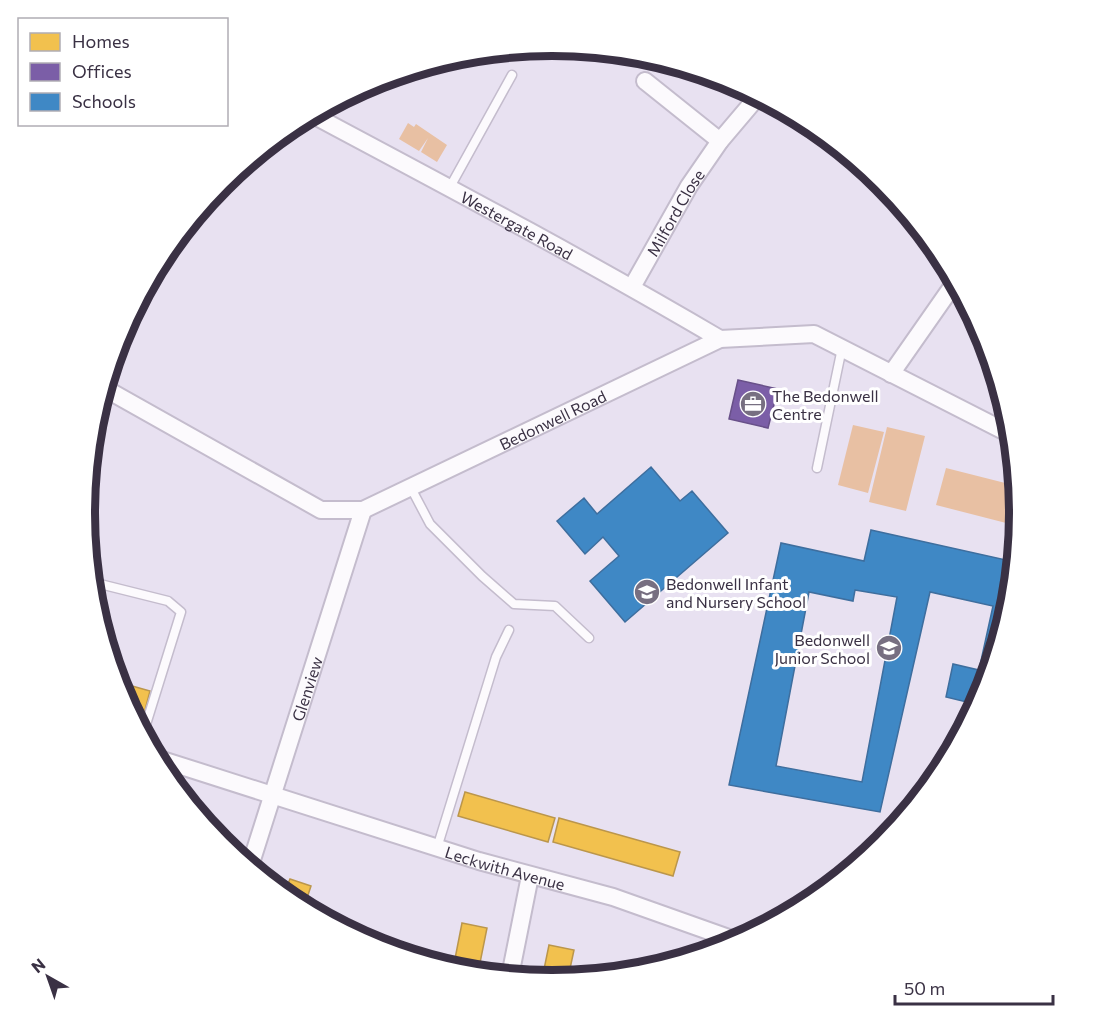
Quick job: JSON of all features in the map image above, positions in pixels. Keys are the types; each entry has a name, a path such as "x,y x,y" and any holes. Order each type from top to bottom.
{"street":[{"path":"645,81 720,141"},
{"name":"Milford Close","path":"632,288 689,186 720,141 753,102"},
{"name":"Westergate Road","path":"320,119 450,187 720,339"},
{"path":"891,374 951,289"},
{"name":"Bedonwell Road","path":"112,392 321,510 363,510 720,339 813,334 1002,430"},
{"name":"Glenview","path":"253,857 363,510"},
{"name":"Leckwith Avenue","path":"171,763 437,848 530,876 613,897 724,936"},
{"path":"512,968 530,876"}],"lane":[{"path":"450,187 512,75"},
{"path":"817,468 842,348"},
{"path":"411,488 430,524 514,604 555,606 589,638"},
{"path":"101,584 168,601 181,612 147,722"},
{"path":"437,848 496,657 509,630"}],"shaded area":[{"path":"408,123 414,127 416,124 447,145 437,162 421,152 428,138 419,151 399,139"},
{"path":"853,425 884,432 868,493 838,485"},
{"path":"887,427 925,436 906,511 869,502"},
{"path":"946,468 1009,484 1010,524 936,505"}],"building: Homes":[{"path":"129,685 150,691 142,714"},
{"path":"465,792 555,818 548,842 458,816"},
{"path":"559,818 680,852 673,876 553,842"},
{"path":"290,879 311,886 307,897 299,892 288,884"},
{"path":"462,923 487,928 480,964 455,959"},
{"path":"549,945 574,950 570,969 544,970"}],"building: Offices":[{"name":"The Bedonwell Centre","path":"738,380 778,389 768,428 729,419"}],"building: Schools":[{"path":"651,467 680,501 692,491 728,533 625,622 590,581 619,556 603,537 585,554 557,521 584,498 597,514"},
{"path":"871,530 1007,560 994,631 968,702 946,697 953,664 979,670 993,606 930,592 880,812 729,785 781,543 864,561","holes":["855,590 897,597 862,782 776,766 809,592 853,601"]}],"place":[{"name":"The Bedonwell Centre","path":"753,404"},
{"name":"Bedonwell Infant and Nursery School","path":"647,592"},
{"name":"Bedonwell Junior School","path":"889,648"}]}
